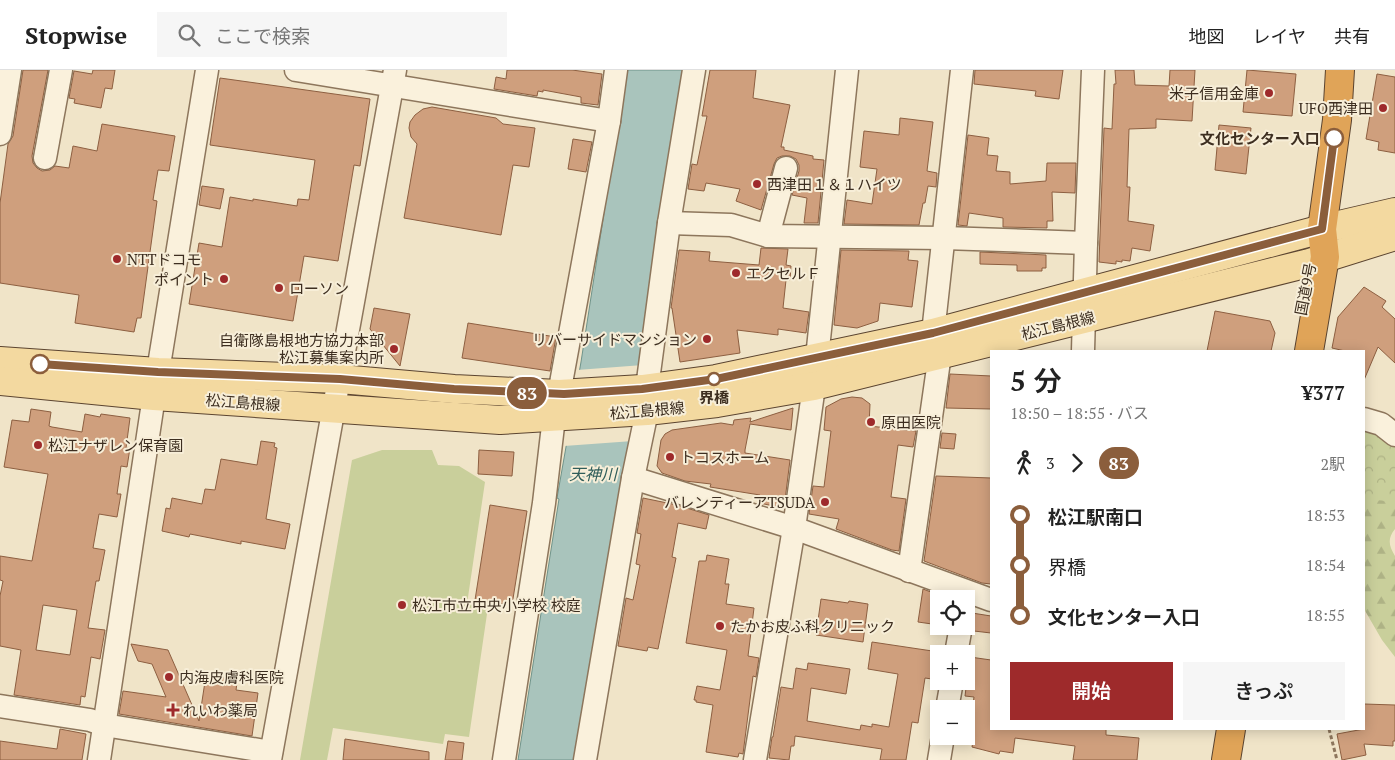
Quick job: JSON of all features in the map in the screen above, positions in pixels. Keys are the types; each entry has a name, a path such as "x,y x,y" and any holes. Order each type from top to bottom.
{"highway":[{"name":"国道9号","path":"1310,350 1317,260 1337,120 1340,70"},
{"name":"国道9号","path":"1294,350 1317,260"},
{"path":"1226,760 1231,730"},
{"path":"1245,760 1249,730"}],"main road":[{"name":"松江島根線","path":"1084,306 1322,229 1395,212"},
{"name":"松江島根線","path":"0,361 335,409 500,420 559,406 644,400 717,403 814,386 937,343 1084,306 1317,260 1395,236"},
{"name":"松江島根線","path":"644,400 716,379 817,358 937,343"},
{"name":"松江島根線","path":"0,381 156,384 340,379 454,389 559,406"}],"street":[{"path":"0,134 10,70"},
{"path":"45,158 61,70"},
{"path":"99,760 156,384 207,70"},
{"path":"296,70 394,78 609,121"},
{"path":"504,760 559,406 609,121 616,70"},
{"path":"585,760 633,478 669,224 694,70"},
{"path":"817,358 846,70"},
{"path":"908,571 937,343 944,238 962,70"},
{"path":"1083,350 1093,70"},
{"path":"0,706 90,720 104,725 271,756 394,78"},
{"path":"768,236 786,168"},
{"path":"669,224 716,224 768,236 944,238 1086,243"},
{"path":"755,760 794,528 814,386"},
{"path":"1365,419 1381,424 1393,432"},
{"path":"633,478 794,528 954,590"},
{"path":"975,597 990,600"},
{"path":"938,760 940,745"}],"path":[{"path":"1329,730 1337,760"}],"green space":[{"path":"1365,427 1395,444 1395,503 1365,498"},
{"name":"松江市立中央小学校 校庭","path":"382,450 432,450 438,465 459,466 485,482 467,604 488,607 469,737 445,734 443,744 333,728 327,760 300,760 352,460"},
{"path":"1365,452 1395,470 1395,529 1390,542 1395,556 1395,657 1382,640 1365,611"}],"water":[{"name":"天神川","path":"626,70 684,70 630,451 576,760 518,760 559,499 557,498 581,362"}],"pier":[{"path":"643,365 633,441 564,446 577,370"}],"building":[{"path":"23,70 48,70 32,156 33,163 42,171 50,170 55,166 69,168 73,146 97,151 102,124 175,136 169,171 158,170 153,200 157,201 141,318 137,318 134,332 75,323 79,295 0,283 0,203 8,144 13,136"},
{"path":"93,70 115,70 112,89 105,88 101,108 74,103 75,99 69,98 74,71 92,74"},
{"path":"507,70 572,70 602,74 598,105 581,103 581,97 543,90 543,92 538,91 537,96 494,89 496,77 506,79"},
{"path":"710,70 756,70 753,98 790,105 781,147 784,147 784,150 813,156 813,159 824,160 818,223 804,223 807,198 792,195 799,165 796,159 790,156 777,158 761,210 736,201 740,189 706,183 704,191 688,189 692,164 697,165 707,116 702,116"},
{"path":"975,70 1063,70 1059,99 1035,96 1036,91 974,84"},
{"path":"1115,70 1134,70 1135,85 1169,86 1170,70 1195,70 1192,121 1156,119 1156,128 1129,129 1127,187 1130,187 1128,221 1154,225 1150,251 1132,248 1130,261 1116,261 1116,264 1099,262 1104,128 1112,129 1114,84 1116,84"},
{"name":"米子信用金庫","path":"1247,70 1296,74 1292,116 1243,112"},
{"name":"UFO西津田","path":"1377,74 1395,77 1395,153 1378,150 1379,142 1366,139"},
{"path":"220,78 370,99 360,166 354,165 338,261 304,256 293,321 189,304 199,243 222,247 230,197 297,206 298,199 309,200 315,160 210,145"},
{"path":"432,107 496,118 503,124 535,128 529,167 513,165 501,235 404,218 417,144 411,137 410,122 423,109"},
{"path":"900,118 933,122 927,171 937,173 936,187 928,186 919,225 844,224 847,200 872,204 877,169 860,167 864,131 899,135"},
{"path":"1219,125 1251,128 1246,174 1215,170"},
{"path":"968,135 989,138 987,155 998,156 996,171 1010,172 1010,184 1046,181 1047,163 1076,163 1075,193 1052,192 1053,221 1047,221 1047,228 1003,227 1003,218 969,213 967,226 958,225"},
{"path":"573,139 592,142 586,172 568,169"},
{"path":"202,186 224,189 220,209 199,205"},
{"path":"761,248 788,249 786,265 791,266 790,280 786,280 783,308 809,312 806,333 778,329 778,335 737,330 740,353 680,362 671,308 679,250 710,252 709,261 759,265"},
{"path":"841,250 909,251 908,260 918,261 912,307 880,303 878,321 857,328 834,325"},
{"path":"980,252 1046,255 1046,268 1042,268 1042,271 1017,271 1017,265 980,264"},
{"path":"1364,287 1386,301 1382,307 1395,319 1395,363 1378,347 1365,378 1365,350 1332,348 1338,317"},
{"name":"自衛隊島根地方協力本部 松江募集案内所","path":"374,308 410,314 400,366 370,329"},
{"path":"1215,311 1270,321 1275,333 1271,350 1207,350"},
{"path":"468,323 556,337 550,371 462,358"},
{"path":"950,374 990,376 990,409 946,408"},
{"path":"862,398 870,404 869,426 916,431 913,447 898,445 891,497 906,499 899,551 836,529 839,519 809,514 813,486 824,487 831,431 824,430 826,407 841,399"},
{"path":"793,408 791,430 750,424 745,450 745,453 790,460 784,508 759,503 760,495 710,487 711,484 685,481 662,473 657,466 661,440 665,434 672,430 721,423 733,425 734,420 751,418 750,422"},
{"path":"31,409 51,412 49,426 82,432 85,414 100,417 101,414 130,418 126,448 130,448 127,467 121,466 117,494 121,494 117,517 99,514 93,548 105,550 99,581 96,581 88,628 105,630 100,659 91,657 85,697 81,696 80,705 14,695 21,650 0,646 0,596 3,581 0,580 0,556 32,561 48,474 4,467 12,420 29,422","holes":["43,605 77,610 70,655 36,650"]},
{"path":"942,433 956,434 954,449 940,448"},
{"path":"261,441 275,443 274,447 277,448 266,519 290,524 285,549 241,541 241,544 190,534 189,537 162,531 166,508 170,509 172,498 202,504 205,489 215,490 221,459 257,465"},
{"path":"479,450 514,452 512,476 478,474"},
{"path":"936,476 990,478 990,584 982,583 924,561"},
{"path":"643,498 677,505 709,515 706,529 678,523 672,557 676,558 658,649 648,647 647,651 618,646 626,598 633,600 640,565 636,564 641,534 637,533"},
{"path":"490,505 527,511 512,605 475,600"},
{"path":"707,555 729,559 725,584 729,584 726,604 754,608 748,656 759,658 756,677 753,676 743,754 739,753 738,757 706,752 713,705 694,700 697,686 720,690 727,650 686,643 699,561 706,561"},
{"path":"923,589 930,592 930,624 918,622"},
{"path":"821,599 868,604 863,642 816,635"},
{"path":"975,613 990,616 990,633 975,631"},
{"path":"872,642 930,651 930,679 925,678 918,723 912,722 906,760 880,760 882,749 795,736 789,760 769,758 781,687 793,689 796,668 807,670 808,663 850,669 846,694 811,688 807,721 860,730 861,725 872,727 872,724 889,727 898,674 868,669"},
{"path":"131,644 168,650 199,721 206,675 231,678 230,682 237,683 236,690 258,693 252,736 119,714 123,691 166,697 152,664 138,661"},
{"path":"975,658 990,660 990,730 1106,730 1106,735 1139,738 1137,760 1073,760 1075,746 1015,738 1013,753 1000,751 999,754 972,747 975,745 974,697 965,696 966,690 975,690"},
{"path":"1365,704 1395,705 1395,741 1393,741 1393,746 1364,744 1366,755 1342,760 1337,734 1365,730"},
{"path":"60,729 86,734 82,760 0,760 0,741 57,749"},
{"path":"345,739 429,752 429,760 343,760"},
{"path":"448,741 464,743 462,760 445,760"}],"bus line":[{"name":"83","path":"40,364 158,372 340,379 454,389 559,394 642,389 716,379 933,333 1322,229 1334,138"}],"place":[{"name":"米子信用金庫","path":"1269,93"},
{"name":"UFO西津田","path":"1383,108"},
{"name":"文化センター入口","path":"1334,138"},
{"name":"西津田１＆１ハイツ","path":"757,184"},
{"name":"NTTドコモ","path":"117,259"},
{"name":"エクセルＦ","path":"736,273"},
{"name":"ポイント","path":"224,279"},
{"name":"ローソン","path":"279,288"},
{"name":"リバーサイドマンション","path":"707,339"},
{"name":"自衛隊島根地方協力本部 松江募集案内所","path":"394,349"},
{"name":"界橋","path":"714,379"},
{"name":"原田医院","path":"871,422"},
{"name":"松江ナザレン保育園","path":"38,445"},
{"name":"トコスホーム","path":"670,457"},
{"name":"バレンティーアTSUDA","path":"825,502"},
{"name":"松江市立中央小学校 校庭","path":"402,605"},
{"name":"たかお皮ふ科クリニック","path":"720,626"},
{"name":"内海皮膚科医院","path":"169,677"},
{"name":"れいわ薬局","path":"173,710"}]}
